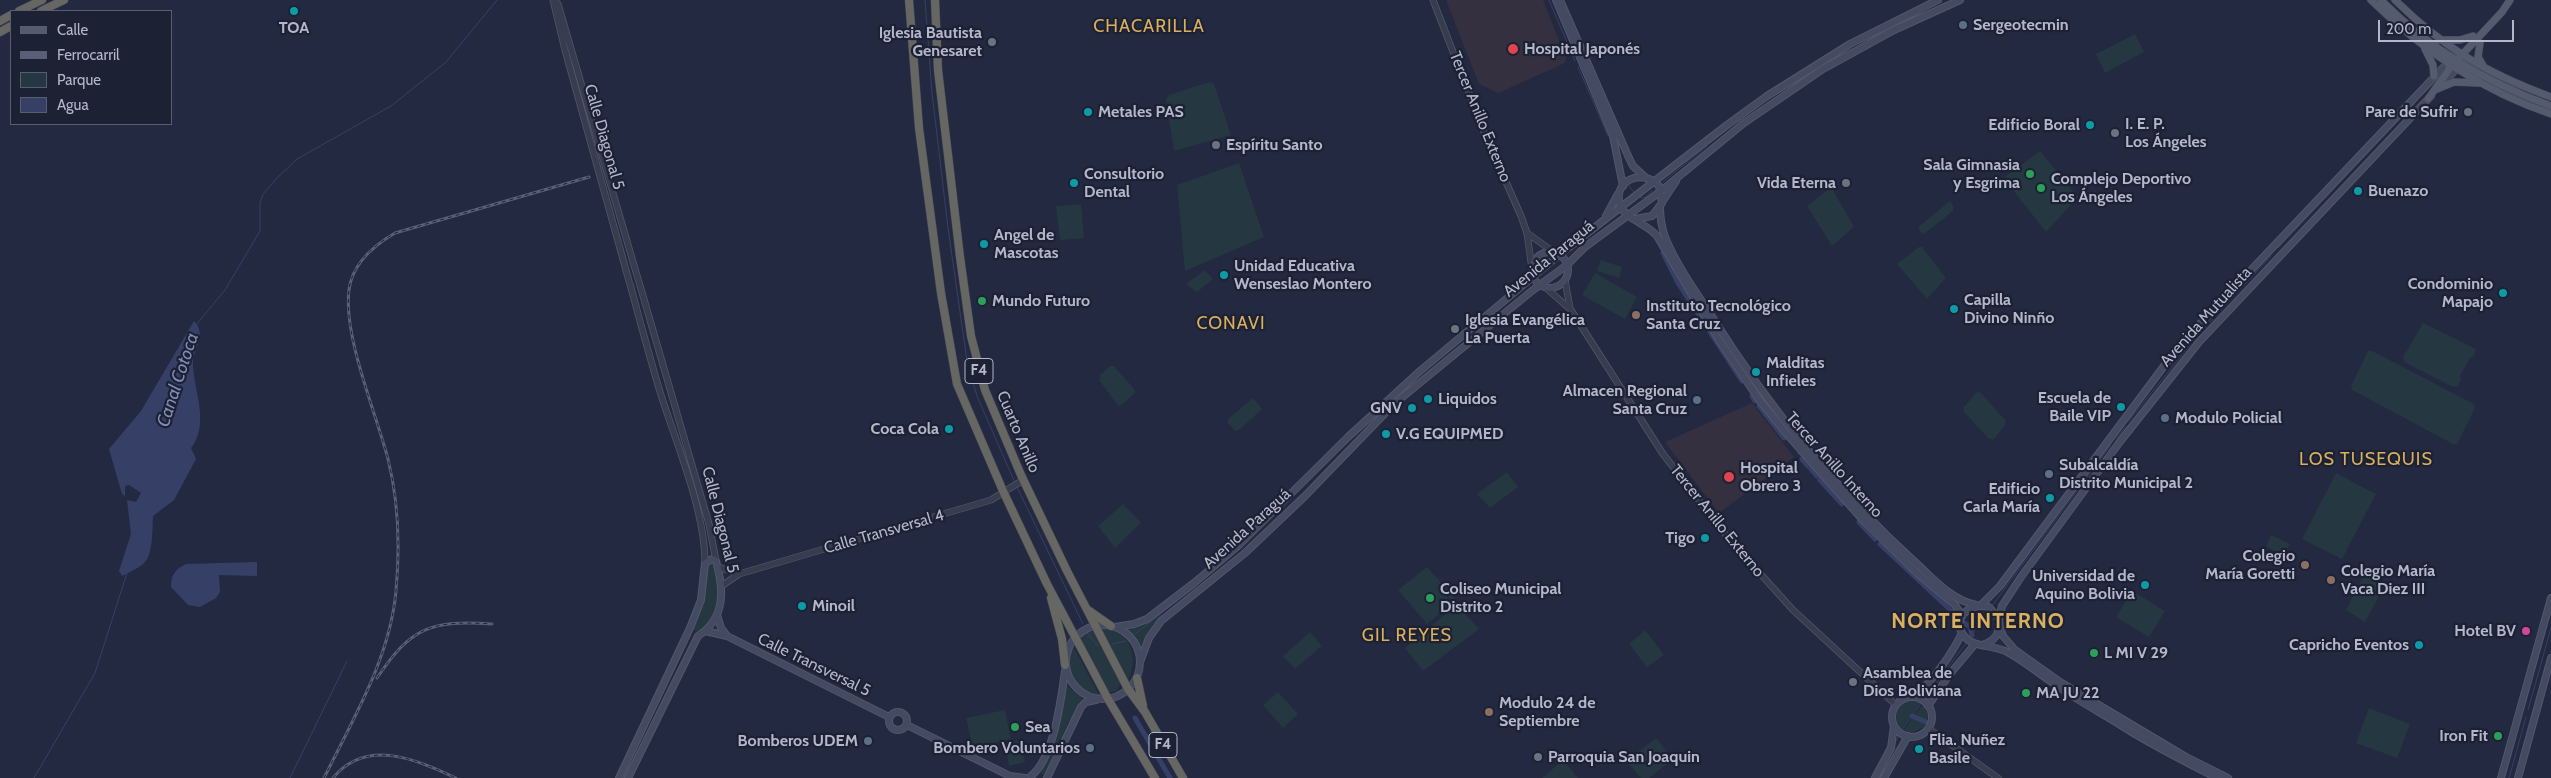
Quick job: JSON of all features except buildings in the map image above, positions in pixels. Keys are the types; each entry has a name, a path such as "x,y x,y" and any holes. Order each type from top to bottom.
{"highway":[{"path":"21,10 42,0"},
{"path":"43,10 64,0"},
{"name":"F4","path":"909,0 920,128 951,358 957,384 1006,489 1047,584 1108,699 1155,778"},
{"name":"Cuarto Anillo","path":"935,0 943,115 972,336 984,390 1019,481 1128,690 1145,712 1183,778"},
{"path":"1047,584 1062,639 1065,666"},
{"path":"1085,607 1113,627"},
{"path":"1137,678 1145,712"}],"main road":[{"path":"1558,0 1560,11 1580,62 1615,141 1621,188 1621,207"},
{"path":"1558,0 1582,54 1580,62"},
{"path":"1558,0 1634,166 1645,177 1654,181"},
{"name":"Avenida Paraguá","path":"1095,626 1113,627 1134,624 1147,619 1238,546 1379,407 1532,273 1767,96 1850,44 1938,0"},
{"name":"Avenida Paraguá","path":"1137,678 1140,662 1149,638 1161,621 1244,553 1301,500 1394,404 1542,286 1585,247 1632,219 1681,173 1744,122 1823,69 1894,30 1960,0"},
{"path":"2371,0 2423,46 2510,89 2551,106"},
{"path":"2381,0 2483,83 2551,114"},
{"path":"2395,0 2442,42 2457,62 2488,70 2551,97"},
{"path":"2428,98 2502,12 2510,0"},
{"path":"2442,42 2473,36"},
{"path":"2480,44 2478,56 2488,70"},
{"path":"2423,46 2433,65 2434,76"},
{"path":"1580,62 1586,66 1607,108"},
{"name":"Avenida Mutualista","path":"2000,623 2006,598 2130,427 2199,342 2274,252 2421,90 2434,76 2457,62"},
{"name":"Avenida Mutualista","path":"1979,605 2000,586 2197,327 2437,89 2457,62"},
{"path":"2437,89 2454,82 2483,83"},
{"path":"2421,90 2428,92 2428,98"},
{"path":"1632,219 1647,218 1661,205 1681,173"},
{"path":"1602,222 1621,188 1632,178 1645,177"},
{"name":"Tercer Anillo Interno","path":"1654,181 1661,192 1662,225 1669,244 1724,336 1754,381 1829,474 1865,513 1928,574 1958,599 1979,605"},
{"name":"Tercer Anillo Interno","path":"1621,207 1632,219 1653,230 1679,275 1762,401 1797,446 1855,512 1918,574 1955,605 1962,616"},
{"path":"1546,252 1557,254 1567,265 1564,280 1559,285 1542,286 1532,273 1537,257 1546,252"},
{"path":"1679,275 1691,289 1719,334 1724,336"},
{"path":"1733,350 1763,396 1762,401 1768,402 1801,445 1808,449"},
{"path":"2123,422 2130,427"},
{"path":"1797,446 1804,449 1829,474 1852,502 1855,512"},
{"path":"1865,513 1882,538 1888,541 1916,567 1928,574"},
{"path":"705,563 708,560 717,564"},
{"name":"Calle Diagonal 5","path":"619,778 690,628 700,600 705,563"},
{"name":"Calle Diagonal 5","path":"698,636 706,631 717,615 723,585 717,564"},
{"path":"2501,778 2551,598"},
{"path":"1875,778 1891,748 1894,726 1892,716 1896,705 1904,699 1915,697 1941,667 1962,633 1962,616 1965,611 1979,605 1989,607 2000,623 2008,644 2060,682 2186,757 2228,778"},
{"path":"717,615 721,628 727,636"},
{"path":"1928,706 1949,675 1978,644 1994,639 2000,623"},
{"path":"1028,777 1040,767 1052,738 1060,707 1070,641 1095,626"},
{"path":"1113,627 1133,640 1140,662"},
{"path":"628,778 698,636 690,628"},
{"name":"Calle Transversal 5","path":"706,631 727,636 889,717"},
{"path":"1962,633 1967,640 1992,646 2009,653 2060,688 2141,737 2217,778"},
{"path":"2518,778 2551,658"},
{"path":"1065,666 1068,677 1076,688 1086,696 1099,699"},
{"path":"1047,778 1080,707 1088,701 1108,699 1128,690 1137,678"},
{"path":"1894,726 1908,736 1920,735 1928,728 1932,717 1928,706 1915,697"},
{"path":"893,712 902,712 908,719 907,725 903,729 894,729 889,723 889,717 893,712"},
{"path":"907,725 1011,777 1043,778"},
{"path":"1884,778 1908,736"}],"street":[{"name":"Calle Diagonal 5","path":"554,0 558,4 658,384 678,445 704,544 705,563"},
{"name":"Tercer Anillo Externo","path":"1433,0 1484,132 1527,233 1532,273"},
{"name":"Calle Diagonal 5","path":"591,128 639,280 717,564"},
{"path":"1527,233 1557,254"},
{"path":"630,283 635,286 639,280"},
{"name":"Tercer Anillo Externo","path":"1564,280 1570,310"},
{"name":"Tercer Anillo Externo","path":"1542,286 1570,310 1655,442 1707,513 1792,610 1896,705"},
{"path":"678,445 685,443"},
{"name":"Calle Transversal 4","path":"723,585 740,574 987,502 1019,481"},
{"path":"704,544 710,546 712,544"},
{"path":"717,564 740,574"},
{"path":"660,691 668,696"},
{"path":"1928,728 1998,778"}],"shaded area":[{"name":"Hospital Japonés","path":"1446,0 1543,0 1566,58 1565,63 1498,93 1479,84"},
{"name":"Hospital Obrero 3","path":"1752,403 1794,457 1719,513 1665,442"}],"green space":[{"path":"2135,34 2144,52 2105,73 2096,54"},
{"path":"1209,82 1214,84 1231,135 1174,151 1166,99 1169,95"},
{"name":"Complejo Deportivo Los Ángeles","path":"2040,151 2076,195 2079,196 2046,232 2005,180 2006,176"},
{"path":"1239,163 1264,237 1185,271 1177,185"},
{"path":"1828,190 1833,190 1854,227 1832,246 1807,206"},
{"path":"1950,201 1954,207 1953,211 1924,234 1921,233 1918,227"},
{"path":"1081,204 1084,238 1060,240 1056,206"},
{"path":"1919,247 1922,247 1946,278 1927,299 1897,264"},
{"path":"1601,260 1622,267 1619,278 1597,271"},
{"path":"1205,270 1213,279 1197,292 1186,284"},
{"path":"1595,273 1637,297 1625,319 1582,295"},
{"path":"2423,323 2476,349 2474,356 2470,358 2460,376 2461,380 2457,387 2451,386 2404,362 2403,357"},
{"path":"2368,351 2372,351 2474,404 2475,408 2457,444 2453,444 2352,390 2351,386"},
{"path":"1110,366 1114,366 1135,390 1135,393 1119,407 1099,380 1101,378 1099,376"},
{"path":"1977,392 1981,393 2005,420 2005,425 1994,439 1989,439 1964,412 1964,407"},
{"path":"1253,398 1262,409 1239,430 1235,431 1228,423 1228,419"},
{"path":"1507,472 1518,487 1490,508 1477,494"},
{"path":"2336,473 2376,494 2342,559 2302,539"},
{"path":"1123,504 1141,523 1115,548 1098,526"},
{"path":"2271,535 2290,544 2284,556 2266,546"},
{"path":"711,563 719,580 719,598 707,624 701,631 695,631 693,627 703,601 707,564"},
{"name":"Coliseo Municipal Distrito 2","path":"1427,567 1457,600 1454,603 1434,580 1452,603 1431,621 1428,618 1430,621 1427,624 1398,590"},
{"path":"2364,575 2385,585 2365,622 2346,610"},
{"path":"2132,591 2165,611 2149,637 2116,617"},
{"path":"1457,604 1479,629 1423,671 1405,648"},
{"path":"1162,614 1139,649 1124,628 1139,626"},
{"path":"1099,628 1118,633 1130,645 1133,662 1128,681"},
{"path":"1645,630 1664,655 1647,667 1629,644"},
{"path":"1086,632 1095,632 1121,681 1117,691 1106,693 1080,645 1081,636"},
{"path":"1310,632 1322,646 1295,669 1283,656"},
{"path":"1072,644 1099,695 1083,688 1072,677 1068,662"},
{"path":"1065,684 1085,700 1068,723 1045,776 1040,773 1060,721"},
{"path":"1278,692 1298,714 1283,728 1263,705"},
{"path":"1908,701 1921,702 1901,730 1896,717 1900,706"},
{"path":"1923,704 1928,715 1925,726 1913,733 1903,731"},
{"path":"2369,708 2410,724 2397,758 2356,743"},
{"path":"1005,710 1011,739 973,748 966,718"},
{"path":"1656,738 1673,759 1649,778 1641,778 1626,761"},
{"path":"1020,740 1025,762 1009,766 1005,743"},
{"path":"1563,760 1578,778 1542,778"}],"water":[{"path":"194,321 200,332 193,359 200,407 197,439 191,448 196,459 174,500 153,516 152,541 147,560 141,566 122,576 119,571 131,534 127,500 136,502 141,493 129,485 125,486 125,496 122,494 109,449 141,411"},
{"path":"257,562 257,576 219,575 220,592 216,598 200,607 188,605 171,587 174,573 186,564"}],"waterway":[{"name":"Canal Cotoca","path":"196,325 225,290 260,231 260,203 263,194 277,178 297,159 391,106 446,62 497,0"},
{"path":"925,0 932,93 948,228 967,361 977,396 1015,483"},
{"path":"1549,0 1575,61"},
{"path":"1578,67 1608,136"},
{"path":"2278,248 2414,104"},
{"path":"1663,182 1707,146"},
{"path":"1615,163 1617,171"},
{"path":"1629,186 1634,192"},
{"path":"1639,197 1644,198 1653,190"},
{"path":"1663,253 1678,283 1742,381"},
{"path":"2129,421 2196,337 2271,256"},
{"path":"1752,396 1755,401"},
{"path":"1759,406 1784,438"},
{"path":"2116,439 2126,426"},
{"path":"1992,606 2111,445"},
{"path":"1802,459 1808,466"},
{"path":"1811,469 1817,476"},
{"path":"1820,480 1842,504"},
{"path":"1017,487 1083,624"},
{"path":"1859,522 1875,539"},
{"path":"1880,544 1959,618"},
{"name":"Canal Cotoca","path":"34,778 95,673 127,573"},
{"path":"1135,634 1196,586"},
{"path":"1969,638 1989,611"},
{"path":"1963,622 1970,627 1972,635"},
{"path":"2528,710 2551,628"},
{"path":"1087,633 1098,646"},
{"path":"1112,644 1126,641"},
{"path":"1927,696 1966,643"},
{"path":"290,778 347,661"},
{"path":"1902,730 1920,705"},
{"path":"1912,716 1926,722"},
{"path":"2509,778 2526,717"},
{"path":"1135,718 1170,778"},
{"path":"1871,778 1888,746"}],"railway":[{"path":"324,778 369,688 386,640 396,591 398,525 392,476 351,329 348,309 349,290 354,272 372,250 395,233 589,177"},
{"path":"377,678 401,647 412,637 424,630 453,624 492,624"},
{"path":"333,778 346,765 361,758 377,755 409,759 456,778"}],"place":[{"name":"TOA","path":"294,11"},
{"name":"Sergeotecmin","path":"1963,25"},
{"name":"Iglesia Bautista Genesaret","path":"992,42"},
{"name":"Hospital Japonés","path":"1513,49"},
{"name":"Metales PAS","path":"1088,112"},
{"name":"Pare de Sufrir","path":"2468,112"},
{"name":"Edificio Boral","path":"2090,125"},
{"name":"I. E. P. Los Ángeles","path":"2115,133"},
{"name":"Espíritu Santo","path":"1216,145"},
{"name":"Sala Gimnasia y Esgrima","path":"2030,174"},
{"name":"Consultorio Dental","path":"1074,183"},
{"name":"Vida Eterna","path":"1846,183"},
{"name":"Complejo Deportivo Los Ángeles","path":"2041,188"},
{"name":"Buenazo","path":"2358,191"},
{"name":"Angel de Mascotas","path":"984,244"},
{"name":"Unidad Educativa Wenseslao Montero","path":"1224,275"},
{"name":"Condominio Mapajo","path":"2503,293"},
{"name":"Mundo Futuro","path":"982,301"},
{"name":"Capilla Divino Ninño","path":"1954,309"},
{"name":"Instituto Tecnológico Santa Cruz","path":"1636,315"},
{"name":"Iglesia Evangélica La Puerta","path":"1455,329"},
{"name":"Malditas Infieles","path":"1756,372"},
{"name":"Liquidos","path":"1428,399"},
{"name":"Almacen Regional Santa Cruz","path":"1697,400"},
{"name":"Escuela de Baile VIP","path":"2121,407"},
{"name":"GNV","path":"1412,408"},
{"name":"Modulo Policial","path":"2165,418"},
{"name":"Coca Cola","path":"949,429"},
{"name":"V.G EQUIPMED","path":"1386,434"},
{"name":"Subalcaldía Distrito Municipal 2","path":"2049,474"},
{"name":"Hospital Obrero 3","path":"1729,477"},
{"name":"Edificio Carla María","path":"2050,498"},
{"name":"Tigo","path":"1705,538"},
{"name":"Colegio María Goretti","path":"2305,565"},
{"name":"Colegio María Vaca Diez III","path":"2331,580"},
{"name":"Universidad de Aquino Bolivia","path":"2145,585"},
{"name":"Coliseo Municipal Distrito 2","path":"1430,598"},
{"name":"Minoil","path":"802,606"},
{"name":"Hotel BV","path":"2526,631"},
{"name":"Capricho Eventos","path":"2419,645"},
{"name":"L MI V 29","path":"2094,653"},
{"name":"Asamblea de Dios Boliviana","path":"1853,682"},
{"name":"MA JU 22","path":"2026,693"},
{"name":"Modulo 24 de Septiembre","path":"1489,712"},
{"name":"Sea","path":"1015,727"},
{"name":"Iron Fit","path":"2498,736"},
{"name":"Bomberos UDEM","path":"868,741"},
{"name":"Bombero Voluntarios","path":"1090,748"},
{"name":"Flia. Nuñez Basile","path":"1919,749"},
{"name":"Parroquia San Joaquin","path":"1538,757"}],"district":[{"name":"CHACARILLA","path":"1149,27"},
{"name":"CONAVI","path":"1231,324"},
{"name":"LOS TUSEQUIS","path":"2366,460"},
{"name":"NORTE INTERNO","path":"1978,622"},
{"name":"GIL REYES","path":"1407,636"}]}
